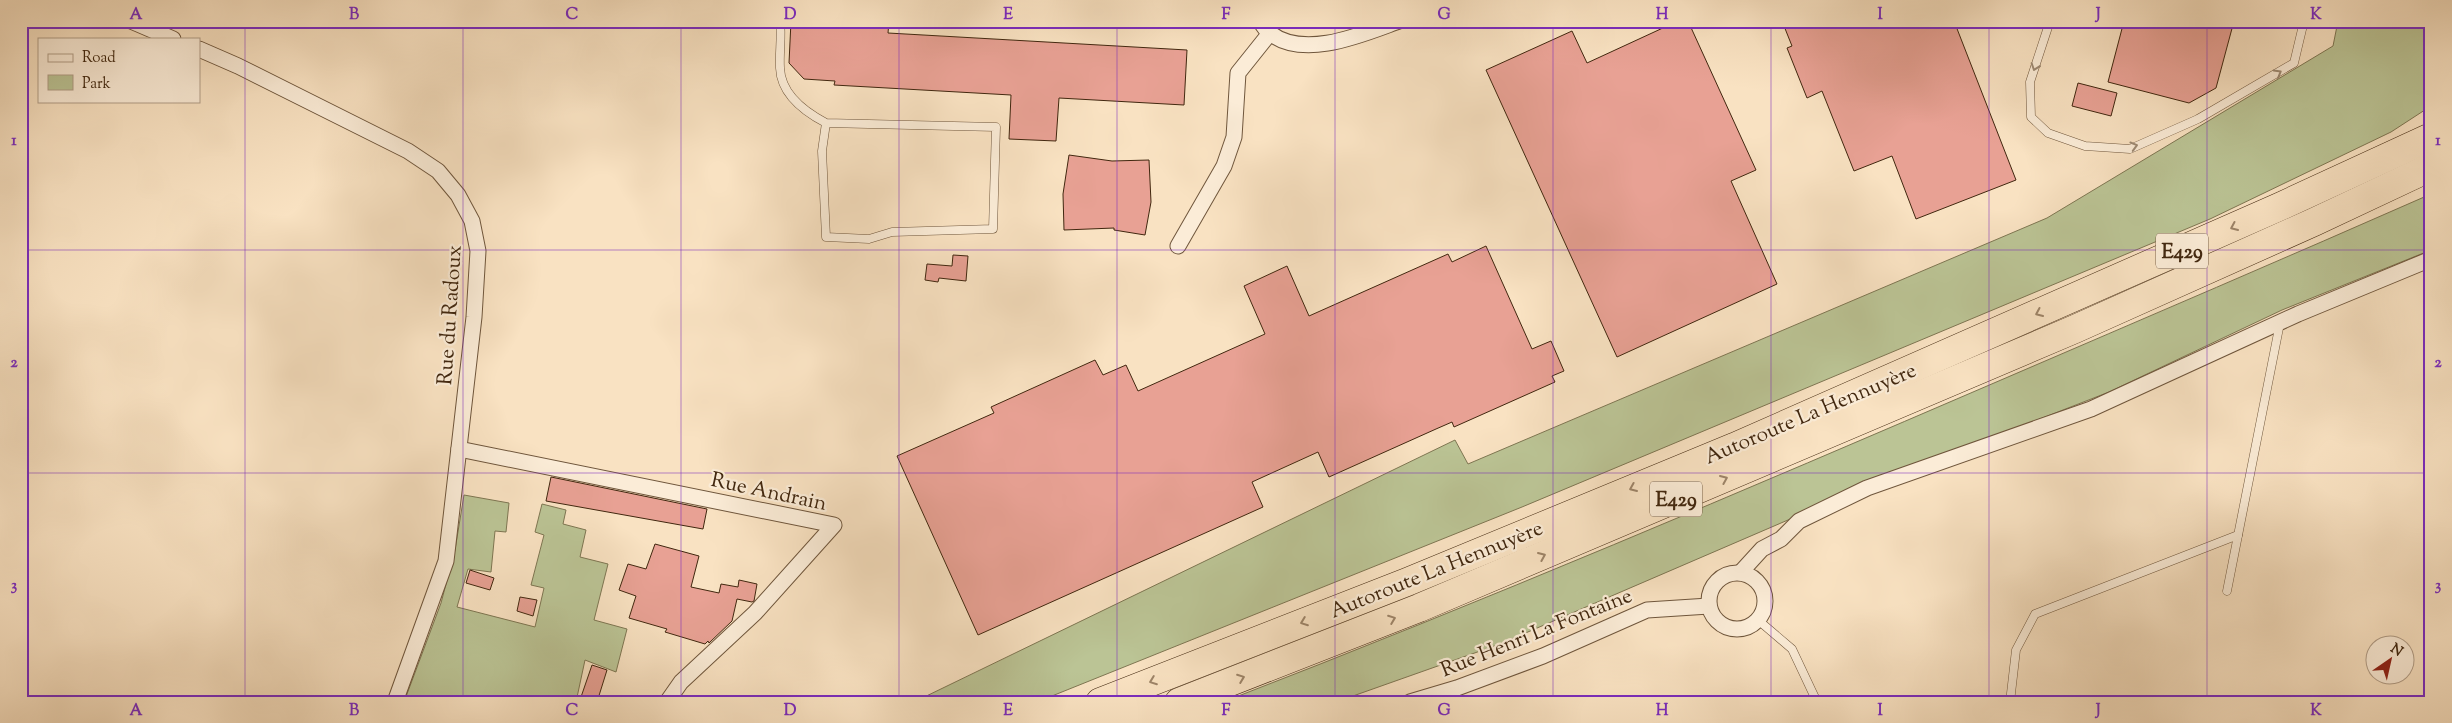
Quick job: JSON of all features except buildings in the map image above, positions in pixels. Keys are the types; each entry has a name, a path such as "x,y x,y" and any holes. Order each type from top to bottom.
{"highway":[{"path":"2279,207 2322,174 2431,119"},
{"name":"Autoroute La Hennuyère","path":"1100,702 1408,582 1715,454 2279,207 2431,137"},
{"name":"E429","path":"2314,222 2431,167"},
{"path":"2314,222 2431,178"},
{"name":"Autoroute La Hennuyère","path":"1179,702 1419,608 2075,330 2314,222"}],"street":[{"path":"130,21 171,38"},
{"path":"1260,21 1270,34 1297,45 1320,45 1399,21"},
{"path":"1178,246 1224,166 1234,137 1238,73 1270,34"},
{"name":"Rue du Radoux","path":"200,49 238,66 408,151 438,171 458,195 472,221 478,251 474,317 446,561 395,702"},
{"path":"1741,572 1762,549 1781,539 1799,521 1867,488 2091,409 2280,323 2431,259"},
{"name":"Rue Andrain","path":"459,449 834,525 755,613 681,682 667,702"},
{"path":"1741,572 1757,580 1765,596 1765,605 1758,620 1742,629 1733,629 1717,621 1709,606 1708,598 1714,584 1726,574 1741,572"},
{"name":"Rue Henri La Fontaine","path":"1410,702 1457,688 1543,656 1646,610 1709,606"}],"lane":[{"path":"780,21 779,70 787,91 807,113 826,122 996,127 993,229 892,232 869,239 826,237 822,151 826,122"},
{"path":"2050,21 2030,82 2031,117 2048,134 2085,146 2130,149 2198,120 2294,63 2304,21"},
{"path":"2227,591 2280,323"},
{"path":"2010,702 2016,650 2036,614 2238,535"},
{"path":"1758,620 1792,649 1817,702"}],"green space":[{"path":"2338,21 2431,21 2431,106 2391,132 2210,219 1522,507 1037,702 914,702 1455,440 1468,464 2047,218 2333,46"},
{"path":"2431,194 2431,250 2282,310 2109,392 1853,492 1500,644 1336,702 1223,702 1419,625 1711,504"},
{"path":"464,495 509,503 506,532 495,531 491,572 468,569 457,607 535,627 544,588 531,585 544,535 535,532 542,504 566,510 563,524 586,530 580,557 608,564 594,620 627,629 616,672 585,660 576,702 404,702 441,603 455,550"}]}
